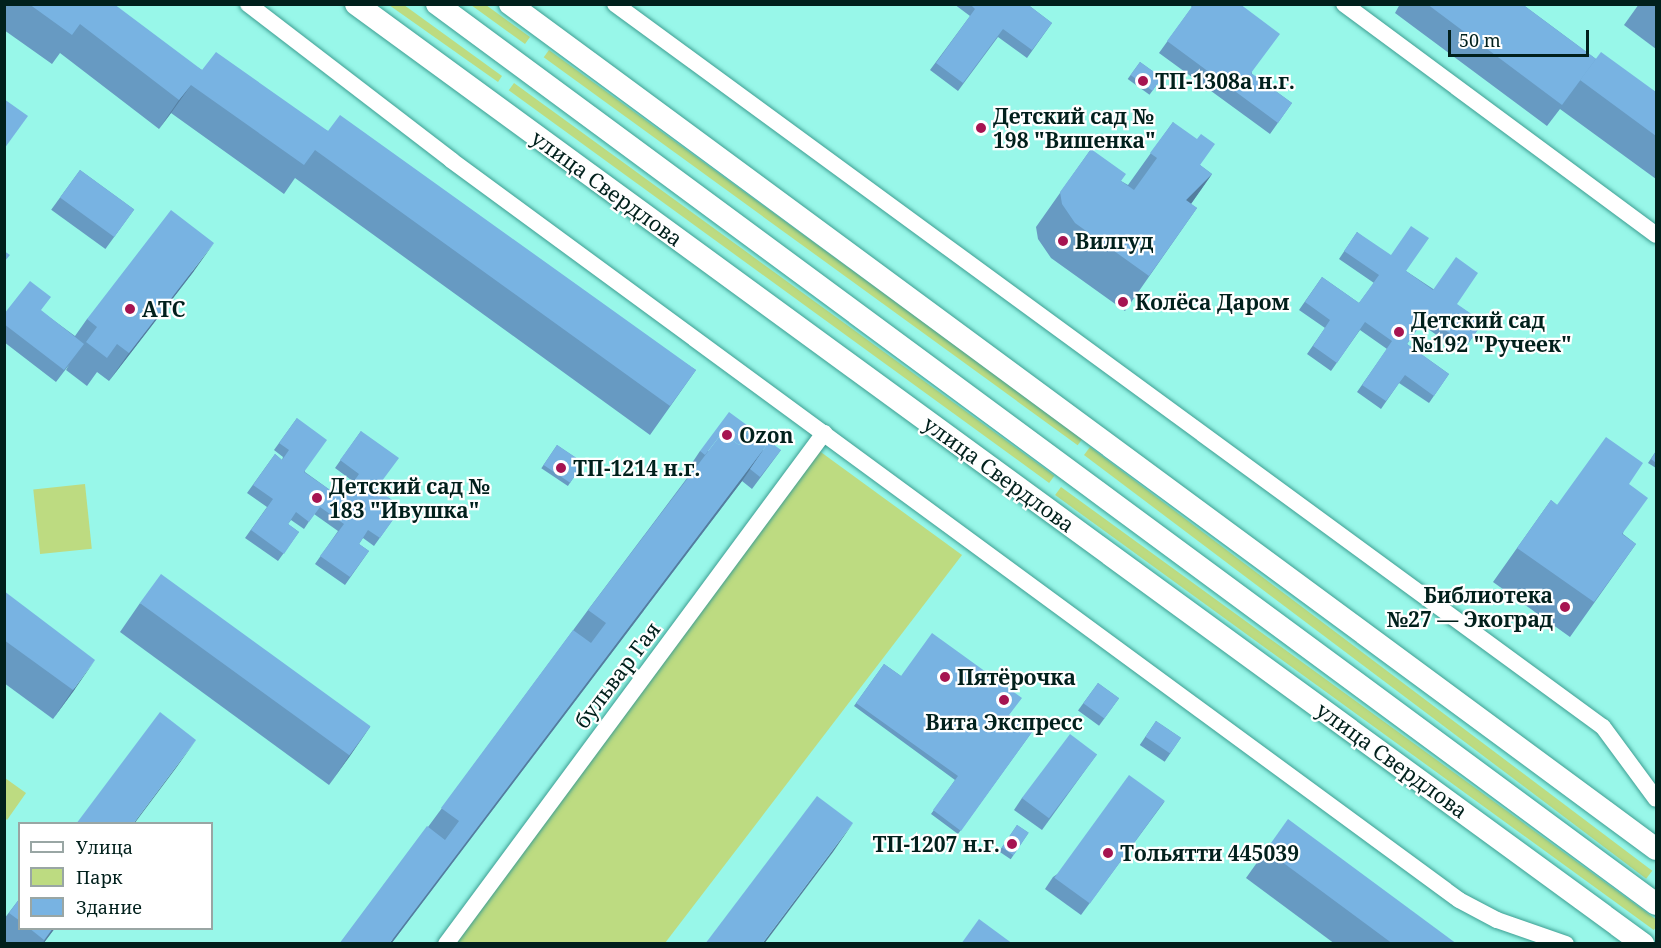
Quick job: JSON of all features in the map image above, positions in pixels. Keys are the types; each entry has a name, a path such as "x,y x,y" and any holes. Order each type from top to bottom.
{"main road":[{"name":"улица Свердлова","path":"356,4 1643,944"},
{"name":"улица Свердлова","path":"437,4 1656,904"},
{"path":"510,4 1656,849"}],"street":[{"path":"248,4 451,160 1459,900 1497,920 1566,944"},
{"path":"615,4 1603,727 1656,799"},
{"path":"1344,4 1656,235"},
{"name":"бульвар Гая","path":"446,944 824,434"}],"green space":[{"path":"389,5 404,5 502,76 498,82"},
{"path":"471,5 486,5 530,37 525,44"},
{"path":"549,50 1083,438 1078,445 544,57"},
{"path":"514,83 1054,476 1049,483 509,90"},
{"path":"1090,447 1652,871 1646,879 1084,455"},
{"path":"818,450 962,555 665,943 456,944"},
{"path":"85,484 92,549 40,554 33,489"},
{"path":"1061,487 1656,919 1654,930 1055,495"},
{"path":"5,778 26,793 7,820 5,818"}],"building":[{"path":"29,4 114,4 202,70 216,52 328,131 340,115 696,370 670,406 315,150 304,165 191,85 179,100 80,24 72,35"},
{"path":"970,4 1027,4 1052,23 1032,50 1003,29 963,83 936,63 975,9"},
{"path":"1194,4 1240,4 1280,34 1251,73 1292,103 1278,123 1167,41"},
{"path":"1427,4 1522,4 1596,59 1562,105"},
{"path":"1601,52 1656,92 1656,136 1580,80"},
{"name":"ТП-1308а н.г.","path":"1140,62 1162,78 1152,91 1131,75"},
{"path":"4,99 28,116 4,149"},
{"path":"1173,122 1197,139 1201,134 1215,144 1200,165 1212,174 1186,200 1197,208 1149,276 1075,223 1062,204 1060,192 1091,149 1126,174 1121,181 1134,190 1157,158 1150,153"},
{"path":"80,170 134,209 114,237 60,198"},
{"name":"АТС","path":"171,210 214,243 129,353 117,344 107,358 86,342 97,327 87,319"},
{"path":"1411,226 1429,238 1406,271 1433,290 1456,257 1478,273 1457,304 1483,322 1467,345 1426,317 1407,344 1449,374 1434,396 1405,375 1386,401 1362,385 1392,341 1365,322 1337,363 1313,346 1330,320 1305,302 1322,277 1359,303 1379,275 1344,251 1357,232 1391,255"},
{"path":"4,251 10,255 4,262"},
{"path":"30,281 51,297 41,310 84,344 64,370 4,324 4,314"},
{"path":"729,412 781,450 760,477 750,469 766,446 748,432 739,445 722,433 705,455 700,451"},
{"path":"297,418 327,440 304,472 330,490 340,475 352,484 359,474 340,460 361,431 399,458 376,489 402,507 380,538 368,530 359,544 369,551 350,577 320,556 344,524 320,507 309,522 296,512 288,524 299,532 284,554 251,530 273,499 253,485 275,454 282,460 289,450 279,443"},
{"path":"748,432 766,446 389,944 339,944 427,826 445,840 459,821 441,808 573,630 591,643 606,623 588,610 722,433 739,445"},
{"path":"1606,437 1643,463 1629,484 1648,498 1622,534 1636,544 1594,602 1517,548 1551,500 1557,505"},
{"name":"ТП-1214 н.г.","path":"557,445 584,463 570,483 544,465"},
{"path":"1656,451 1656,463 1651,459"},
{"path":"161,574 371,726 349,755 140,603"},
{"path":"4,591 95,660 73,690 4,640"},
{"path":"932,633 1022,698 1009,715 1032,732 961,831 933,810 958,776 856,703 884,664 901,676"},
{"path":"1098,683 1119,698 1104,719 1083,703"},
{"path":"160,712 196,740 134,822 78,822"},
{"path":"1156,721 1181,738 1170,754 1145,737"},
{"path":"1070,734 1097,754 1049,818 1022,798"},
{"path":"1129,775 1165,801 1090,904 1054,878"},
{"path":"817,796 853,823 762,944 705,944"},
{"path":"1288,819 1457,944 1393,944 1266,850"},
{"name":"ТП-1207 н.г.","path":"1017,825 1029,833 1014,855 1002,847"},
{"path":"18,901 18,920 9,913"},
{"path":"979,919 1013,944 961,944"},
{"path":"32,930 52,930 44,940"}],"place":[{"name":"ТП-1308а н.г.","path":"1143,81"},
{"name":"Детский сад № 198 \"Вишенка\"","path":"981,128"},
{"name":"Вилгуд","path":"1063,241"},
{"name":"Колёса Даром","path":"1123,302"},
{"name":"АТС","path":"130,309"},
{"name":"Детский сад №192 \"Ручеек\"","path":"1399,332"},
{"name":"Ozon","path":"727,435"},
{"name":"ТП-1214 н.г.","path":"561,468"},
{"name":"Детский сад № 183 \"Ивушка\"","path":"317,498"},
{"name":"Библиотека №27 — Экоград","path":"1565,607"},
{"name":"Пятёрочка","path":"945,677"},
{"name":"Вита Экспресс","path":"1004,700"},
{"name":"ТП-1207 н.г.","path":"1012,844"},
{"name":"Тольятти 445039","path":"1108,853"}]}
